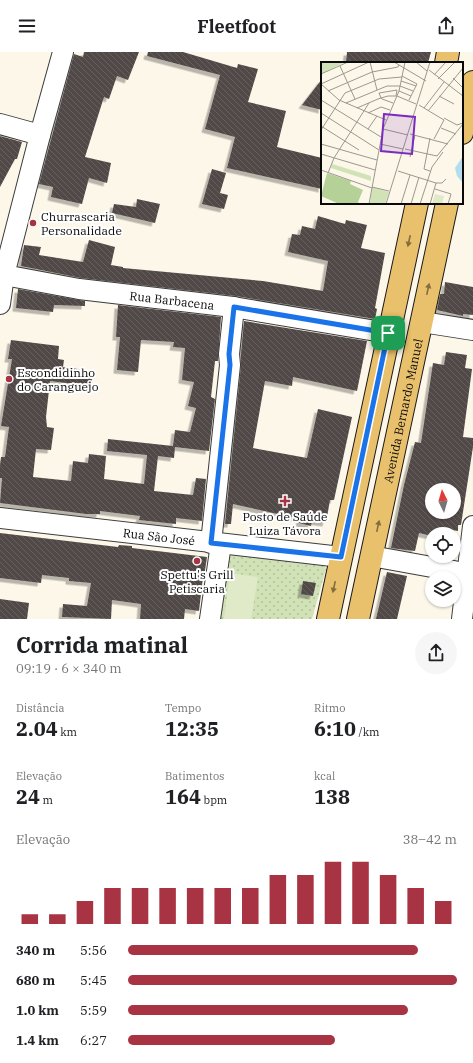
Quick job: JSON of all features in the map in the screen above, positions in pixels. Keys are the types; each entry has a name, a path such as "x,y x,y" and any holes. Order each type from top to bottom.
{"main road":[{"path":"446,62 448,52"},
{"path":"463,128 473,82"},
{"path":"328,619 417,204"},
{"name":"Avenida Bernardo Manuel","path":"358,619 447,204"}],"street":[{"path":"0,304 4,275 63,52"},
{"path":"0,124 40,135"},
{"name":"Rua Barbacena","path":"4,275 79,289 234,307 388,333"},
{"path":"210,619 230,365 229,354 234,307"},
{"path":"422,322 473,330"},
{"name":"Rua São José","path":"0,518 216,544 341,557"},
{"path":"462,619 471,576 473,526"},
{"path":"371,556 454,571 471,576"}],"green space":[{"path":"233,554 324,564 326,569 312,619 219,619 229,557"},
{"path":"230,573 258,577 251,619 224,619"}],"building":[{"path":"84,52 139,52 128,80 117,76 109,99 104,97 85,157 111,163 107,183 89,178 82,204 51,197 53,187 39,184 74,54 83,57"},
{"path":"148,52 183,52 237,68 238,64 258,69 248,102 286,111 277,147 321,158 321,189 227,168 235,137 205,129 220,75 147,56"},
{"path":"347,52 431,52 428,62 346,62"},
{"path":"321,80 321,110 302,105"},
{"path":"0,136 22,142 17,159 15,159 0,187"},
{"path":"212,169 226,173 220,193 228,195 224,209 202,204"},
{"path":"137,199 160,204 155,223 112,213 114,204 136,207"},
{"path":"318,216 345,224 346,220 367,225 361,248 385,253 375,308 377,309 375,319 236,296 81,278 21,266 24,245 41,247 39,255 83,262 89,240 115,247 111,265 123,268 263,281 323,291 328,261 288,252 292,234 300,235 302,226 315,229"},
{"path":"445,282 473,287 473,315 463,314 463,316 437,310 440,294 444,294"},
{"path":"18,289 85,301 85,306 54,305 53,312 16,308"},
{"path":"118,305 221,317 218,361 215,361 211,397 215,399 209,451 175,447 174,458 158,456 154,491 193,495 196,478 206,479 202,521 176,518 176,524 139,520 140,516 100,511 100,514 86,514 0,503 2,478 0,478 1,457 5,457 9,427 1,426 12,359 8,359 11,340 59,346 58,359 64,360 63,367 93,371 91,386 50,381 46,417 47,427 54,428 51,450 36,449 33,477 71,481 73,461 88,463 89,454 106,456 104,479 144,484 147,455 107,451 108,439 173,446 175,430 190,432 196,408 188,406 194,382 182,380 185,348 173,347 174,342 141,340 138,372 117,370 120,337 116,337"},
{"path":"244,321 367,341 357,391 293,377 292,386 265,381 253,448 307,458 318,409 352,417 334,500 330,500 326,523 312,521 311,526 299,523 300,519 233,504 231,524 225,524 241,366"},
{"path":"446,352 467,355 465,368 472,369 463,437 473,438 473,447 461,525 458,525 458,527 425,527 425,534 419,533 415,551 391,548 404,485 415,442 421,443 433,363 444,365"},
{"path":"0,533 118,547 119,545 132,546 132,548 207,557 199,611 185,609 184,619 140,619 141,604 112,600 111,619 62,617 63,604 87,606 91,583 69,581 69,578 42,575 41,583 0,578"},
{"path":"387,572 407,576 397,619 376,619"},
{"path":"303,581 316,583 313,596 301,594"},
{"path":"0,599 29,603 27,619 0,619"}],"place":[{"name":"Churrascaria Personalidade","path":"33,223"},
{"name":"Escondidinho do Caranguejo","path":"9,379"},
{"name":"Posto de Saúde Luiza Távora","path":"285,501"},
{"name":"Spettu's Grill Petiscaria","path":"197,561"}],"route":[{"path":"234,307 388,333 341,557 211,543 230,365 229,354 234,307"}]}
